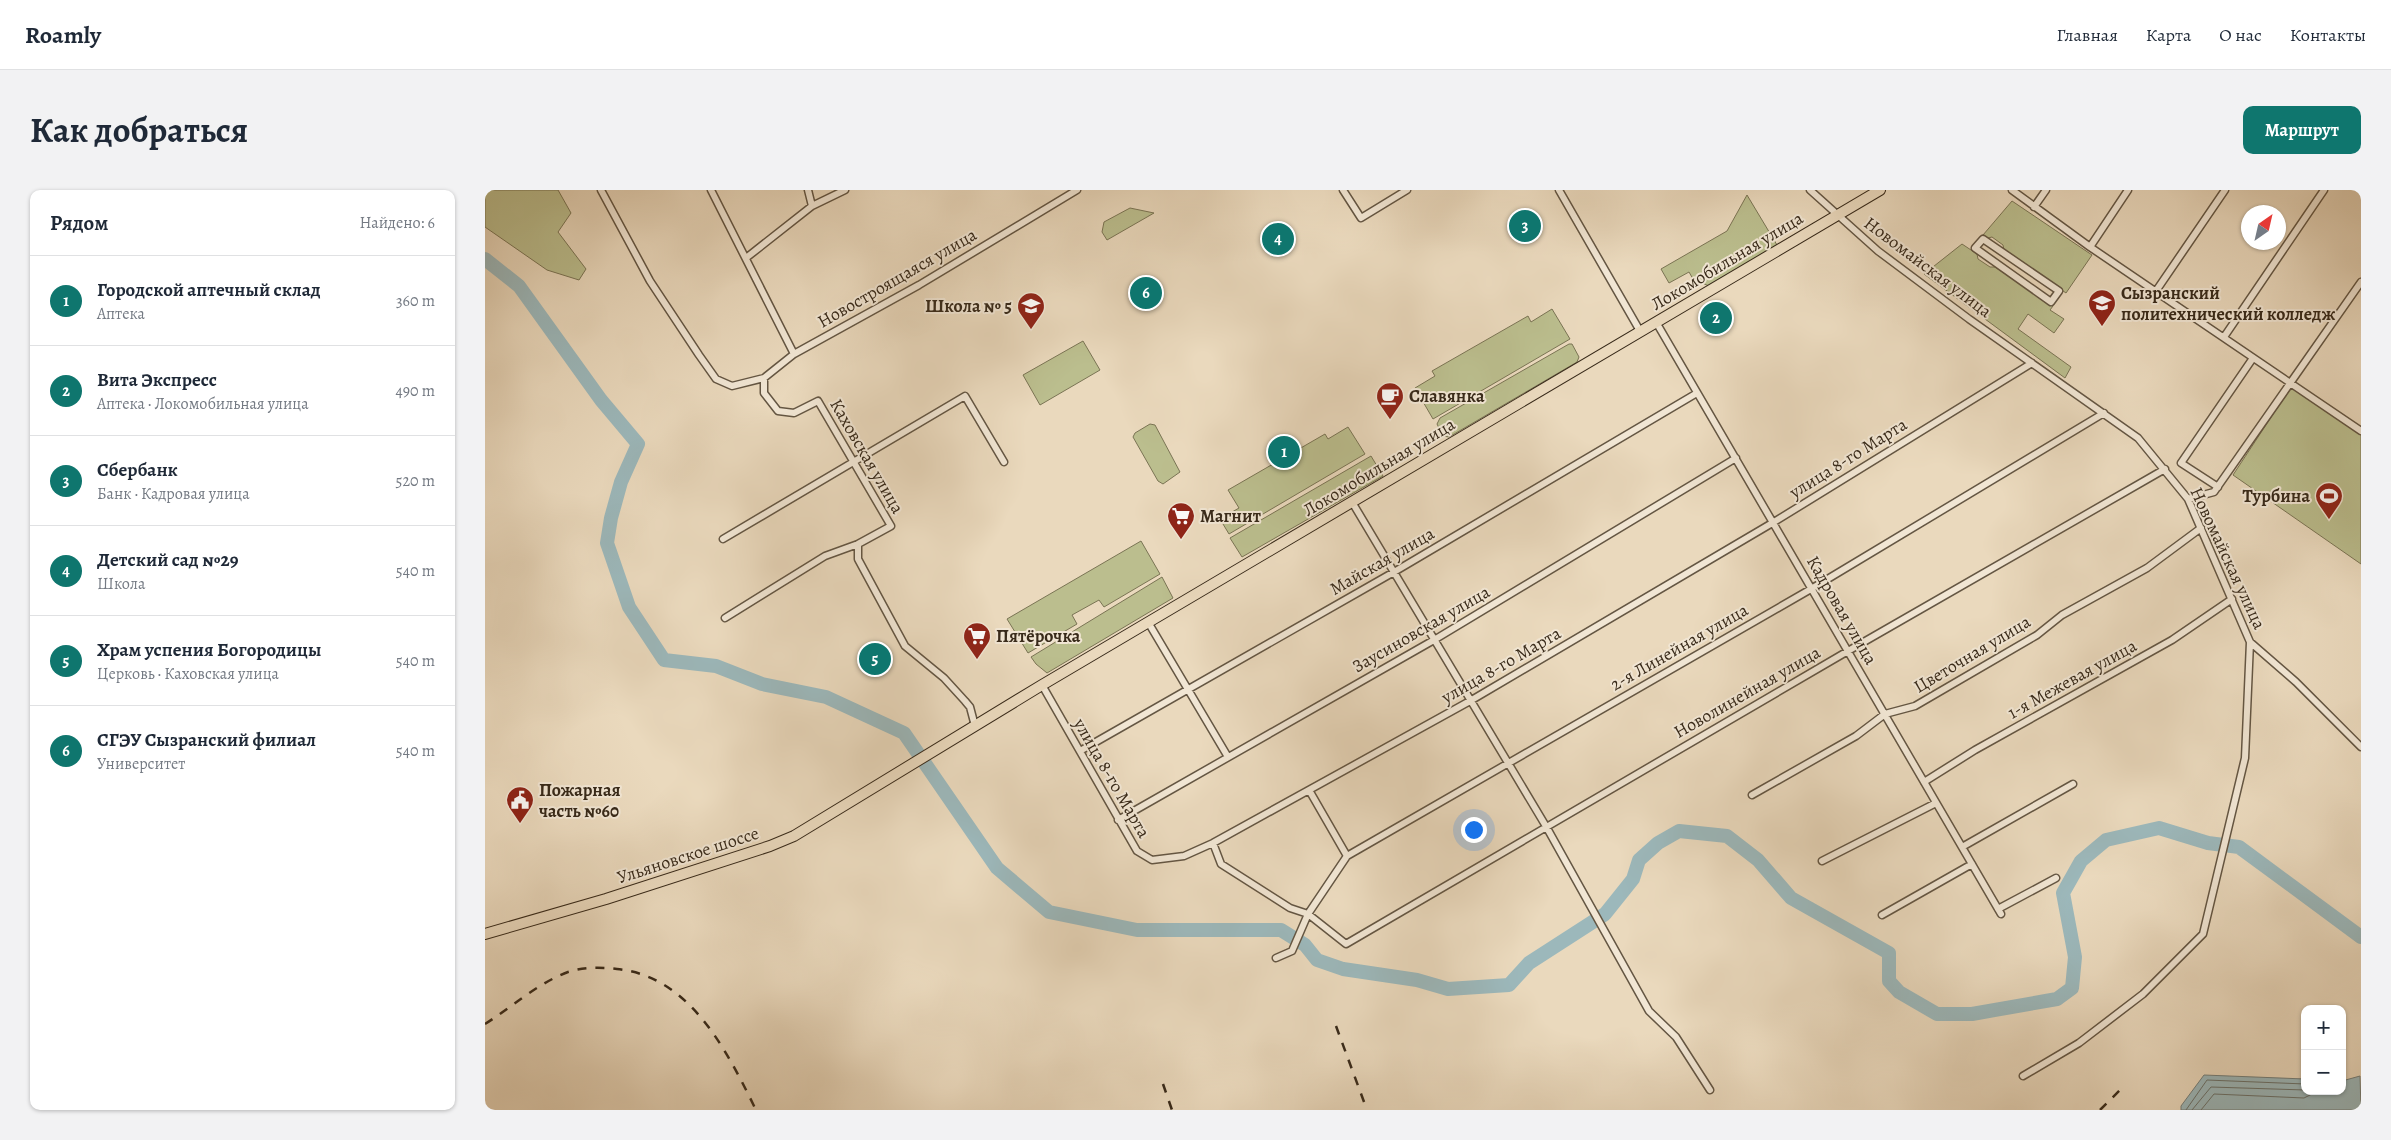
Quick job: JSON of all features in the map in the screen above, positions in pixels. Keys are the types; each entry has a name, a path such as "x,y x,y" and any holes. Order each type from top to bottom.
{"main road":[{"name":"Локомобильная улица","path":"947,742 1880,190"},
{"name":"Ульяновское шоссе","path":"485,934 770,846 794,836 947,742"}],"street":[{"name":"Новостроящаяся улица","path":"601,190 650,280 699,355 716,380 732,386 764,378 794,354 919,285 1077,190"},
{"path":"711,190 794,354"},
{"path":"808,190 812,206"},
{"path":"746,258 812,206 845,190"},
{"path":"1343,190 1361,218 1407,190"},
{"path":"1559,190 1640,331"},
{"name":"Новомайская улица","path":"1810,190 1878,251 2139,438 2188,499 2250,642 2245,758 2203,934 2143,994 2079,1043 2023,1076"},
{"path":"2012,190 2090,246 2358,429 2361,420"},
{"path":"2034,207 2046,190"},
{"path":"2090,246 2128,190"},
{"path":"2156,291 2225,190"},
{"path":"2223,337 2324,190"},
{"path":"1983,239 2059,291 2051,302 1996,263 1975,248 1983,239"},
{"path":"1996,263 2003,253"},
{"path":"2188,499 2214,492 2218,487 2361,282"},
{"name":"Кадровая улица","path":"1656,322 2000,911 2056,878"},
{"path":"2218,487 2181,463 2253,358"},
{"name":"улица 8-го Марта","path":"1042,685 1137,851 1152,860 1184,856 1213,843 1470,701 1774,522 2032,363"},
{"name":"Каховская улица","path":"764,378 764,393 778,411 794,413 818,401 891,526 858,544"},
{"name":"Майская улица","path":"1080,751 1394,572 1697,392"},
{"path":"723,540 965,396 1004,462"},
{"name":"2-я Линейная улица","path":"1276,958 1292,951 1308,914 1347,856 1811,589 2105,413"},
{"name":"Заусиновская улица","path":"1118,820 1434,640 1736,458"},
{"name":"Новолинейная улица","path":"1308,914 1346,944 1848,651 2165,469"},
{"path":"1352,502 1547,828 1649,1011 1676,1036 1710,1090"},
{"name":"Цветочная улица","path":"1752,795 1857,736 1885,714 1915,706 2037,635 2062,615 2147,568 2201,528"},
{"path":"725,618 825,556 858,544 858,558 905,646 945,678 970,707 975,726"},
{"name":"1-я Межевая улица","path":"1924,782 2000,736 2172,640 2232,599"},
{"path":"1148,622 1228,757"},
{"path":"2250,642 2296,682 2361,747"},
{"path":"1962,847 2073,784"},
{"path":"1309,790 1347,856"},
{"path":"1822,861 1936,803"},
{"path":"1213,843 1221,864 1290,908 1308,914"},
{"path":"1883,915 1972,864"}],"green space":[{"path":"485,190 558,190 571,213 558,232 586,269 579,280 547,270 485,227"},
{"path":"1747,195 1777,245 1709,286 1693,279 1689,272 1669,283 1661,269 1727,231"},
{"path":"2012,201 2092,255 2066,293 2004,250 2003,245 1992,237 1988,238 1983,235"},
{"path":"1130,208 1154,213 1107,240 1102,232 1104,222"},
{"path":"1962,244 1977,254 1978,259 1990,267 1995,267 2053,306 2050,310 2064,319 2054,333 2028,314 2018,329 2071,367 2065,378 1924,274"},
{"path":"1552,309 1570,339 1433,419 1415,388 1435,376 1432,371 1528,316 1531,322"},
{"path":"1083,341 1100,370 1040,405 1023,375"},
{"path":"1572,344 1579,357 1577,362 1449,437 1443,436 1437,424 1440,418"},
{"name":"Турбина","path":"2291,387 2361,434 2361,564 2233,475"},
{"path":"1150,424 1155,425 1180,472 1163,484 1158,481 1133,437 1135,433"},
{"path":"1348,427 1365,454 1229,534 1220,519 1239,508 1228,490 1325,434 1328,439"},
{"path":"1371,456 1383,476 1242,557 1230,538"},
{"path":"1141,541 1160,574 1104,607 1099,600 1072,615 1077,624 1028,653 1007,619"},
{"path":"1162,577 1173,598 1047,673 1031,657"}],"water":[{"path":"2204,1075 2301,1079 2301,1095 2346,1095 2346,1080 2360,1076 2361,1110 2181,1110 2181,1106"}],"waterway":[{"path":"485,259 519,286 601,400 638,444 621,482 611,518 607,543 629,607 664,660 716,666 762,684 826,697 904,733 997,868 1049,912 1137,930 1281,930 1305,945 1317,960 1343,969 1417,980 1448,989 1509,985 1529,963 1605,914 1633,879 1639,860 1658,843 1679,831 1727,836 1758,860 1791,898 1889,953 1889,981 1899,992 1937,1014 1972,1014 2057,999 2072,988 2075,957 2063,893 2081,861 2106,840 2159,828 2208,843 2239,847 2361,937"}],"railway":[{"path":"485,1024 546,982 574,970 604,968 643,975 665,986 685,1001 703,1020 719,1041 756,1110"},
{"path":"1336,1026 1367,1110"},
{"path":"1163,1084 1172,1110"},
{"path":"2100,1110 2120,1090"}],"place":[{"name":"Сбербанк","path":"1525,226"},
{"name":"Детский сад №29","path":"1278,239"},
{"name":"СГЭУ Сызранский филиал","path":"1146,293"},
{"name":"Вита Экспресс","path":"1716,318"},
{"name":"Сызранский политехнический колледж","path":"2102,327"},
{"name":"Школа № 5","path":"1031,330"},
{"name":"Славянка","path":"1390,420"},
{"name":"Городской аптечный склад","path":"1284,452"},
{"name":"Турбина","path":"2329,520"},
{"name":"Магнит","path":"1181,540"},
{"name":"Храм успения Богородицы","path":"875,659"},
{"name":"Пятёрочка","path":"977,660"},
{"name":"Пожарная часть №60","path":"520,824"}]}
